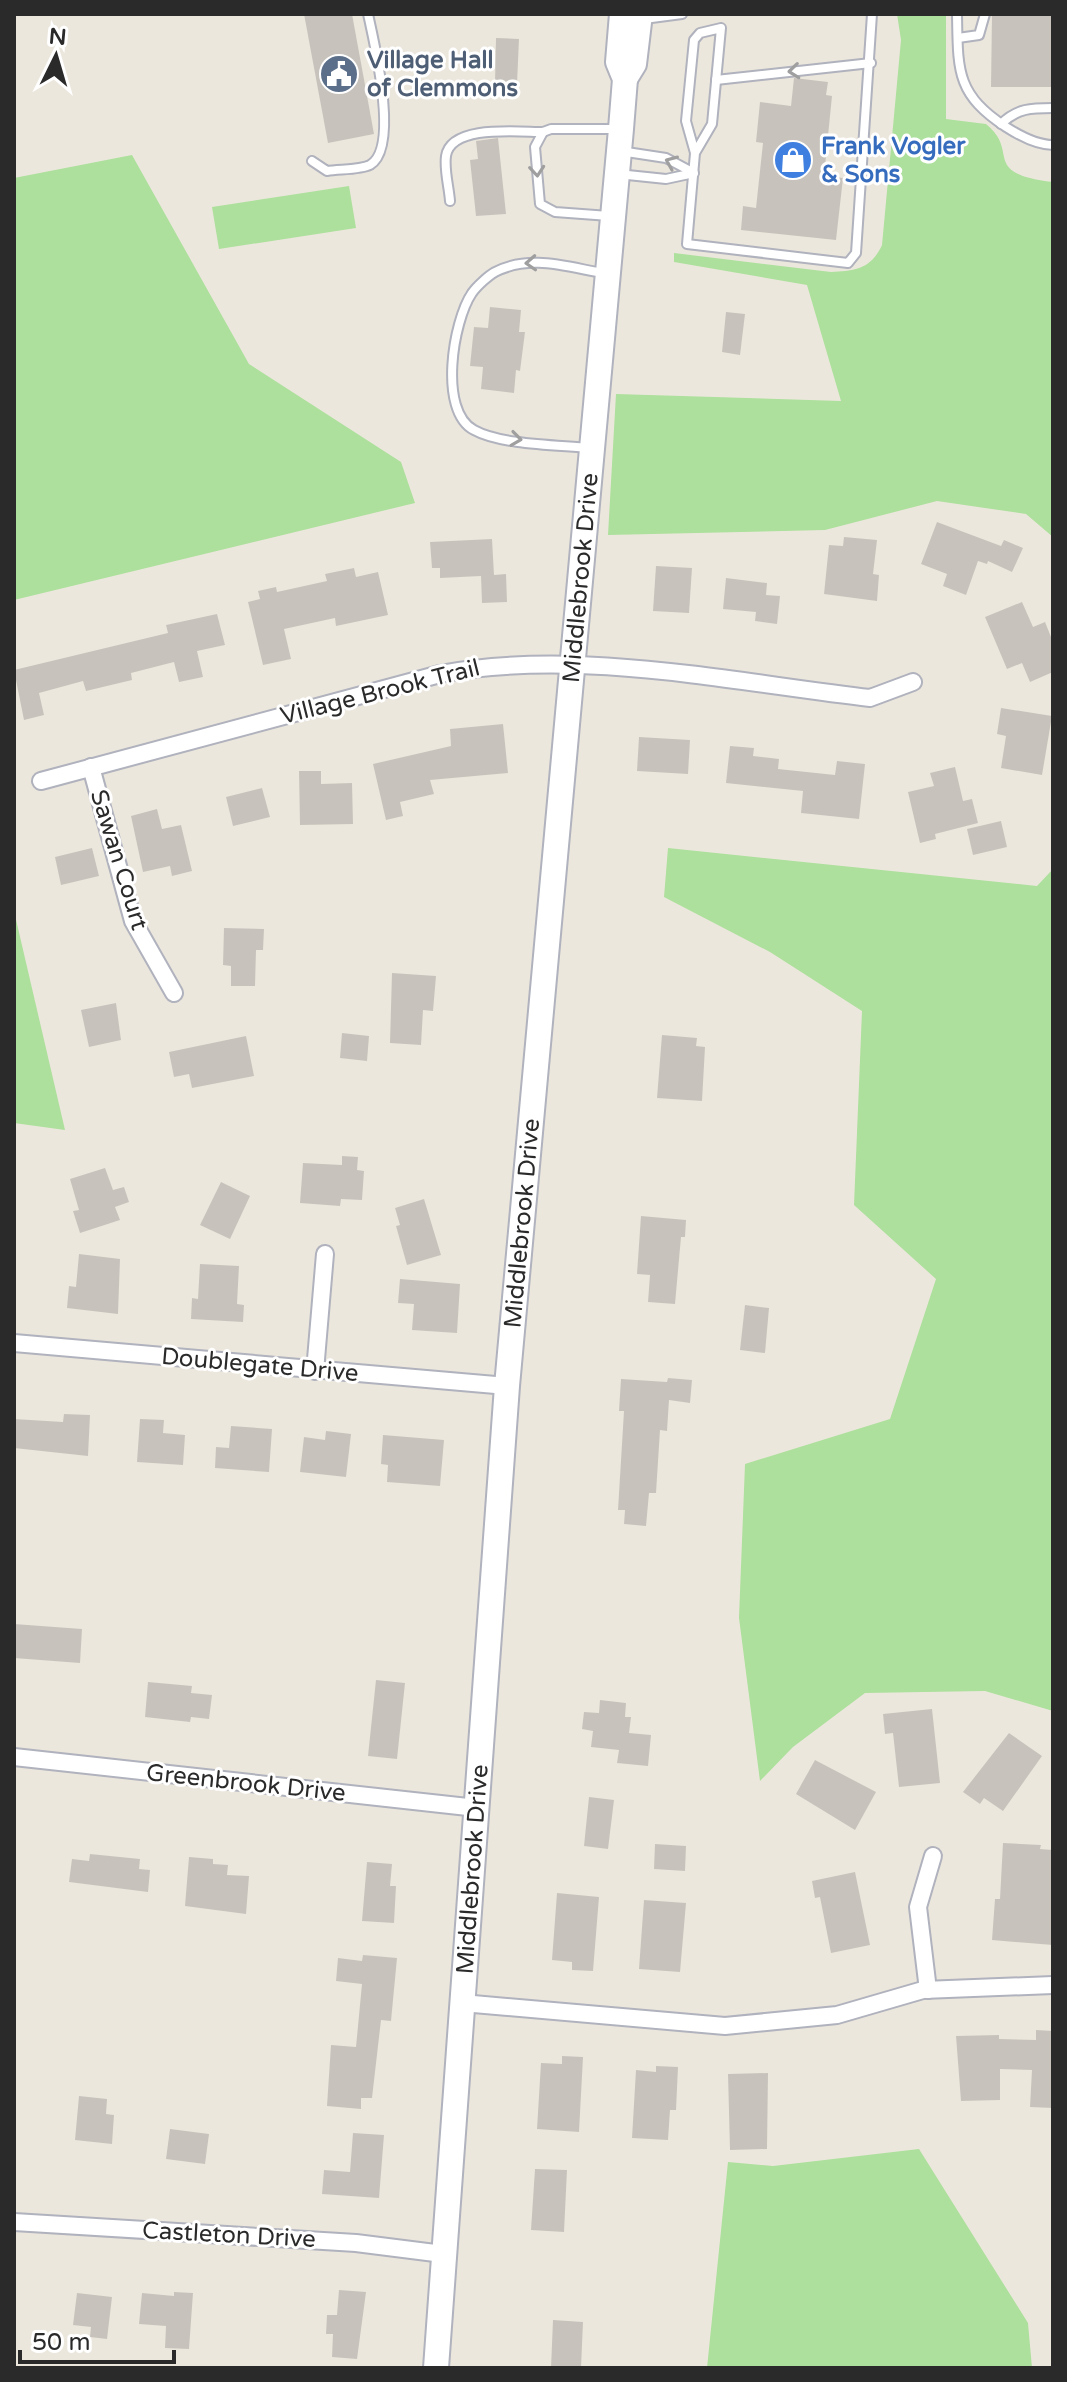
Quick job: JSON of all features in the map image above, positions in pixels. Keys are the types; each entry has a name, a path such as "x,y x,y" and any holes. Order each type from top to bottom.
{"street":[{"name":"Middlebrook Drive","path":"436,2368 507,1386 625,79 618,62 634,16"},
{"name":"Village Brook Trail","path":"41,781 440,674 489,665 572,663 870,698 913,682"},
{"name":"Sawan Court","path":"91,767 133,921 174,993"},
{"path":"315,1371 325,1254"},
{"name":"Doublegate Drive","path":"14,1343 507,1386"},
{"name":"Greenbrook Drive","path":"14,1757 477,1808"},
{"path":"928,1990 918,1907 933,1856"},
{"path":"462,2003 725,2026 837,2015 928,1990 1053,1985"},
{"name":"Castleton Drive","path":"14,2222 356,2243 443,2254"}],"lane":[{"path":"312,161 327,171 370,165 382,152 384,118 380,76 368,14"},
{"path":"634,16 682,14"},
{"path":"695,153 712,124 721,28 700,33 694,40 686,121 695,153 687,244 848,263 856,253 872,14"},
{"path":"957,14 959,68 968,94 1018,135 1053,145"},
{"path":"958,38 979,35 985,14"},
{"path":"716,80 871,63"},
{"path":"1001,124 1011,113 1053,108"},
{"path":"450,201 446,155 453,141 478,133 543,132 565,128 619,151 666,179 694,173"},
{"path":"543,132 535,147 540,204 546,210 613,216"},
{"path":"619,151 666,158 694,173"},
{"path":"590,448 497,436 474,430 459,417 451,368 472,292 493,273 521,263 539,262 608,274"}],"green space":[{"path":"897,14 946,14 946,119 986,124 996,134 1009,167 1030,178 1053,182 1053,537 1026,514 937,501 825,530 608,535 616,394 841,401 807,285 674,262 674,253 831,272 855,269 873,259 882,245 901,40"},
{"path":"132,155 249,364 401,462 415,503 14,600 14,178"},
{"path":"349,186 356,228 219,249 212,207"},
{"path":"668,848 1037,886 1053,869 1053,1711 985,1691 865,1693 793,1747 760,1781 739,1618 745,1464 890,1419 936,1279 854,1205 862,1011 770,952 664,897"},
{"path":"14,911 65,1130 14,1123"},
{"path":"919,2149 1028,2323 1032,2368 707,2368 728,2162 773,2166"}],"building":[{"name":"Village Hall of Clemmons","path":"304,14 352,14 374,134 328,143"},
{"path":"992,14 1053,14 1053,87 991,87"},
{"path":"496,38 519,39 517,84 495,83"},
{"name":"Frank Vogler & Sons","path":"794,78 828,82 826,95 832,96 824,176 843,178 836,240 741,230 743,206 756,208 763,143 756,142 760,102 791,106"},
{"path":"498,138 506,214 476,216 470,160 478,159 476,141"},
{"path":"490,307 521,310 519,332 525,332 514,393 481,389 483,367 470,366 474,327 488,328"},
{"path":"726,312 745,314 740,355 722,352"},
{"path":"937,522 1001,546 1004,540 1023,548 1012,572 988,561 987,564 978,561 966,595 943,586 947,574 921,564"},
{"path":"844,537 877,540 873,574 879,575 877,601 824,594 829,545 843,546"},
{"path":"492,539 494,575 506,574 507,602 482,603 481,576 440,578 440,568 432,568 430,542"},
{"path":"656,566 692,568 689,613 653,611"},
{"path":"354,568 356,577 378,572 388,615 336,626 335,618 284,629 291,659 263,665 248,602 260,599 258,591 276,587 277,592 327,581 325,574"},
{"path":"726,578 767,583 766,595 780,596 777,624 755,621 756,612 723,609"},
{"path":"1022,602 1033,627 1045,622 1053,642 1053,672 1030,682 1022,663 1007,669 985,617"},
{"path":"217,614 225,645 197,651 203,677 179,682 174,662 131,673 132,680 86,691 83,681 39,693 44,715 24,720 14,670 168,633 166,625"},
{"path":"1001,708 1052,716 1042,775 1001,768 1006,736 997,734"},
{"path":"503,724 508,773 430,780 434,794 400,802 403,816 386,820 373,764 451,746 450,729"},
{"path":"639,737 690,740 688,774 637,771"},
{"path":"730,746 754,748 753,756 779,759 778,769 835,775 837,761 865,764 859,819 801,813 803,791 726,783"},
{"path":"955,767 963,801 972,799 978,823 935,834 936,839 920,843 908,792 934,786 930,773"},
{"path":"299,771 321,771 321,784 352,783 353,824 300,825"},
{"path":"262,788 270,817 233,826 226,797"},
{"path":"157,809 162,829 181,825 192,871 172,876 170,866 143,872 131,816"},
{"path":"1001,821 1007,847 973,855 967,829"},
{"path":"92,848 99,876 61,885 55,857"},
{"path":"224,928 264,929 263,950 256,950 255,986 231,986 231,966 223,965"},
{"path":"392,973 436,976 433,1011 423,1010 421,1045 390,1043"},
{"path":"116,1003 121,1040 89,1047 81,1010"},
{"path":"342,1033 369,1036 367,1061 340,1058"},
{"path":"662,1035 697,1038 696,1046 705,1047 702,1101 657,1098"},
{"path":"246,1036 254,1076 192,1088 189,1074 174,1077 169,1052"},
{"path":"342,1156 358,1157 357,1170 364,1171 362,1200 341,1199 340,1206 300,1203 303,1163 342,1165"},
{"path":"105,1168 113,1190 124,1187 129,1202 115,1207 120,1220 80,1233 73,1211 79,1210 70,1179"},
{"path":"221,1182 250,1196 230,1239 200,1225"},
{"path":"424,1199 441,1255 407,1265 396,1226 400,1225 395,1208"},
{"path":"641,1216 686,1220 685,1237 681,1237 675,1304 648,1302 650,1275 637,1274"},
{"path":"79,1254 120,1259 118,1314 67,1308 69,1286 76,1287"},
{"path":"200,1264 239,1266 237,1304 244,1305 243,1322 191,1319 192,1298 198,1299"},
{"path":"400,1279 460,1284 457,1333 412,1330 414,1304 398,1303"},
{"path":"745,1305 769,1308 765,1353 740,1350"},
{"path":"668,1378 692,1380 690,1403 669,1400 667,1431 660,1430 656,1493 649,1493 646,1526 624,1524 625,1510 618,1510 624,1411 619,1411 621,1379 667,1382"},
{"path":"64,1414 90,1415 88,1456 14,1448 14,1419 63,1422"},
{"path":"140,1419 164,1420 163,1433 185,1435 183,1465 137,1462"},
{"path":"231,1426 272,1429 269,1472 215,1468 216,1447 229,1448"},
{"path":"326,1431 351,1434 346,1477 300,1472 304,1437 325,1440"},
{"path":"383,1435 444,1440 440,1486 387,1482 388,1465 381,1464"},
{"path":"14,1624 82,1629 80,1663 14,1658"},
{"path":"376,1680 405,1683 397,1759 368,1756"},
{"path":"148,1682 192,1686 191,1693 212,1695 209,1719 191,1717 190,1722 145,1717"},
{"path":"600,1700 626,1703 625,1717 631,1717 629,1733 651,1735 648,1766 617,1763 619,1750 591,1747 593,1731 582,1729 584,1712 599,1713"},
{"path":"932,1709 940,1783 899,1787 893,1733 885,1734 883,1714"},
{"path":"1009,1733 1042,1756 1003,1811 984,1798 980,1804 963,1792"},
{"path":"815,1760 876,1792 855,1830 796,1794"},
{"path":"589,1797 614,1800 608,1849 584,1846"},
{"path":"1003,1843 1041,1845 1040,1849 1053,1850 1053,1945 992,1940 995,1899 1000,1899"},
{"path":"655,1844 686,1846 685,1871 654,1869"},
{"path":"90,1854 140,1859 139,1869 150,1870 148,1892 69,1882 72,1859 89,1861"},
{"path":"189,1857 213,1859 213,1864 228,1865 227,1875 249,1876 246,1914 185,1906"},
{"path":"367,1862 392,1864 390,1886 396,1886 394,1923 362,1921"},
{"path":"855,1872 870,1945 831,1953 820,1897 815,1898 812,1881"},
{"path":"557,1893 599,1897 593,1971 572,1970 572,1962 552,1960"},
{"path":"644,1900 686,1903 680,1972 639,1969"},
{"path":"363,1955 397,1958 391,2021 381,2020 372,2098 361,2098 361,2109 327,2106 331,2045 356,2047 362,1984 336,1981 338,1958 362,1961"},
{"path":"1036,2030 1053,2031 1053,2108 1030,2107 1032,2070 1000,2069 1000,2100 961,2101 956,2036 999,2035 999,2039 1036,2040"},
{"path":"562,2056 583,2057 579,2132 537,2129 541,2063 562,2064"},
{"path":"656,2066 678,2067 676,2110 670,2110 668,2140 632,2138 636,2070 656,2072"},
{"path":"768,2073 767,2149 730,2150 728,2074"},
{"path":"79,2096 107,2099 106,2114 114,2115 112,2144 75,2140"},
{"path":"170,2129 209,2134 205,2164 166,2159"},
{"path":"353,2133 384,2135 379,2198 322,2194 324,2170 350,2172"},
{"path":"535,2169 567,2170 564,2232 531,2230"},
{"path":"339,2290 366,2292 357,2359 332,2357 333,2334 326,2334 327,2315 337,2315"},
{"path":"174,2292 193,2293 189,2349 165,2348 166,2326 139,2324 142,2293 174,2296"},
{"path":"77,2293 112,2297 107,2339 90,2337 91,2327 73,2325"},
{"path":"553,2320 583,2322 581,2368 551,2368"}],"place":[{"name":"Village Hall of Clemmons","path":"339,74"},
{"name":"Frank Vogler & Sons","path":"793,160"}]}
